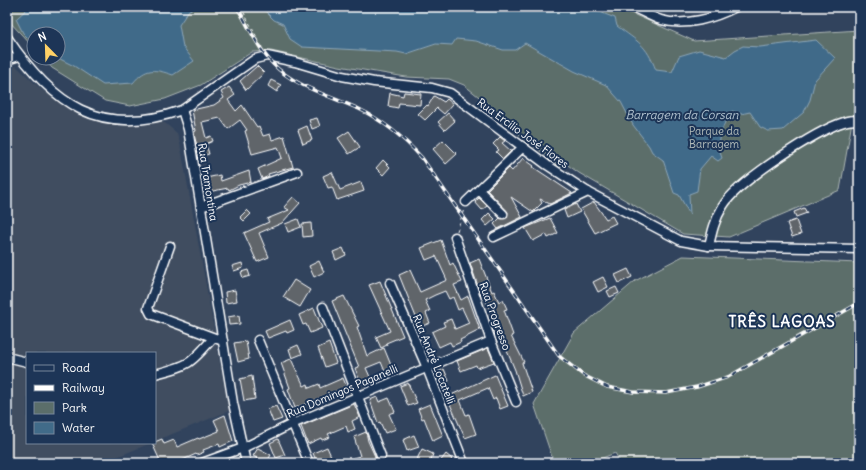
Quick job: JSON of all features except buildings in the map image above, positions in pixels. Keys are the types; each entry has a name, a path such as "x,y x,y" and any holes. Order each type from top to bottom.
{"street":[{"path":"632,7 661,20 678,22 718,16 736,7"},
{"path":"7,37 19,56 47,86 85,113 105,119 126,121 169,114 182,110 255,59 267,56"},
{"path":"7,60 19,56"},
{"name":"Rua Ercílio José Flores","path":"267,56 295,62 348,77 374,82 432,88 450,92 547,165 588,192 681,241 709,246 859,249"},
{"name":"Rua Tramontina","path":"182,110 188,130 223,341 246,463"},
{"path":"709,246 714,224 721,211 740,187 764,168 820,133 844,122 859,120"},
{"path":"466,202 524,147"},
{"path":"201,207 297,172"},
{"path":"479,190 503,214"},
{"path":"494,237 588,192"},
{"name":"Rua Progresso","path":"455,237 491,341 516,402"},
{"path":"170,246 148,308 151,314 223,341"},
{"name":"Rua André Locatelli","path":"390,283 427,368 464,463"},
{"path":"323,307 381,456"},
{"path":"156,374 183,367 193,361 213,338"},
{"path":"258,340 309,463"},
{"name":"Rua Domingos Paganelli","path":"202,463 243,448 292,424 491,341"},
{"path":"7,357 26,362"}],"path":[{"path":"241,7 267,56"},
{"path":"455,237 463,212"}],"shaded area":[{"path":"16,66 40,88 74,112 121,126 156,121 165,123 177,133 229,411 156,441 156,352 26,352 26,444 149,444 102,463 7,463 7,70"}],"green space":[{"name":"Parque da Barragem","path":"7,7 617,7 694,41 859,30 859,82 840,190 729,237 683,234 579,173 562,161 561,167 509,126 512,123 464,85 449,79 406,77 339,66 271,51 252,52 201,85 165,99 130,106 105,101 50,66 66,66 66,26 26,26 26,39 7,19"},
{"path":"683,256 859,263 859,463 621,463 615,453 590,463 554,463 534,404 574,333 635,281"}],"water":[{"path":"29,7 197,7 189,10 179,25 183,47 194,61 173,75 161,71 151,71 142,74 133,83 103,85 66,62 66,26 26,26 26,36 16,19"},
{"name":"Barragem da Corsan","path":"261,7 587,7 615,18 617,26 641,44 649,54 656,70 672,72 679,56 699,50 726,57 743,46 760,47 816,40 835,58 815,80 810,100 804,112 783,130 768,131 760,127 750,112 741,114 732,111 725,122 721,134 720,152 722,158 718,161 711,156 700,169 697,191 689,194 690,215 679,195 674,193 663,160 652,152 633,125 621,102 606,85 574,71 525,43 515,50 503,50 476,41 456,39 452,45 436,44 406,54 397,52 302,47 290,39 283,24 274,20"}],"railway":[{"path":"237,7 263,51 273,64 282,72 302,85 359,109 377,119 393,130 422,158 559,356 583,375 607,387 633,392 666,393 697,387 728,377 859,303"}],"district":[{"name":"TRÊS LAGOAS","path":"782,322"}]}
